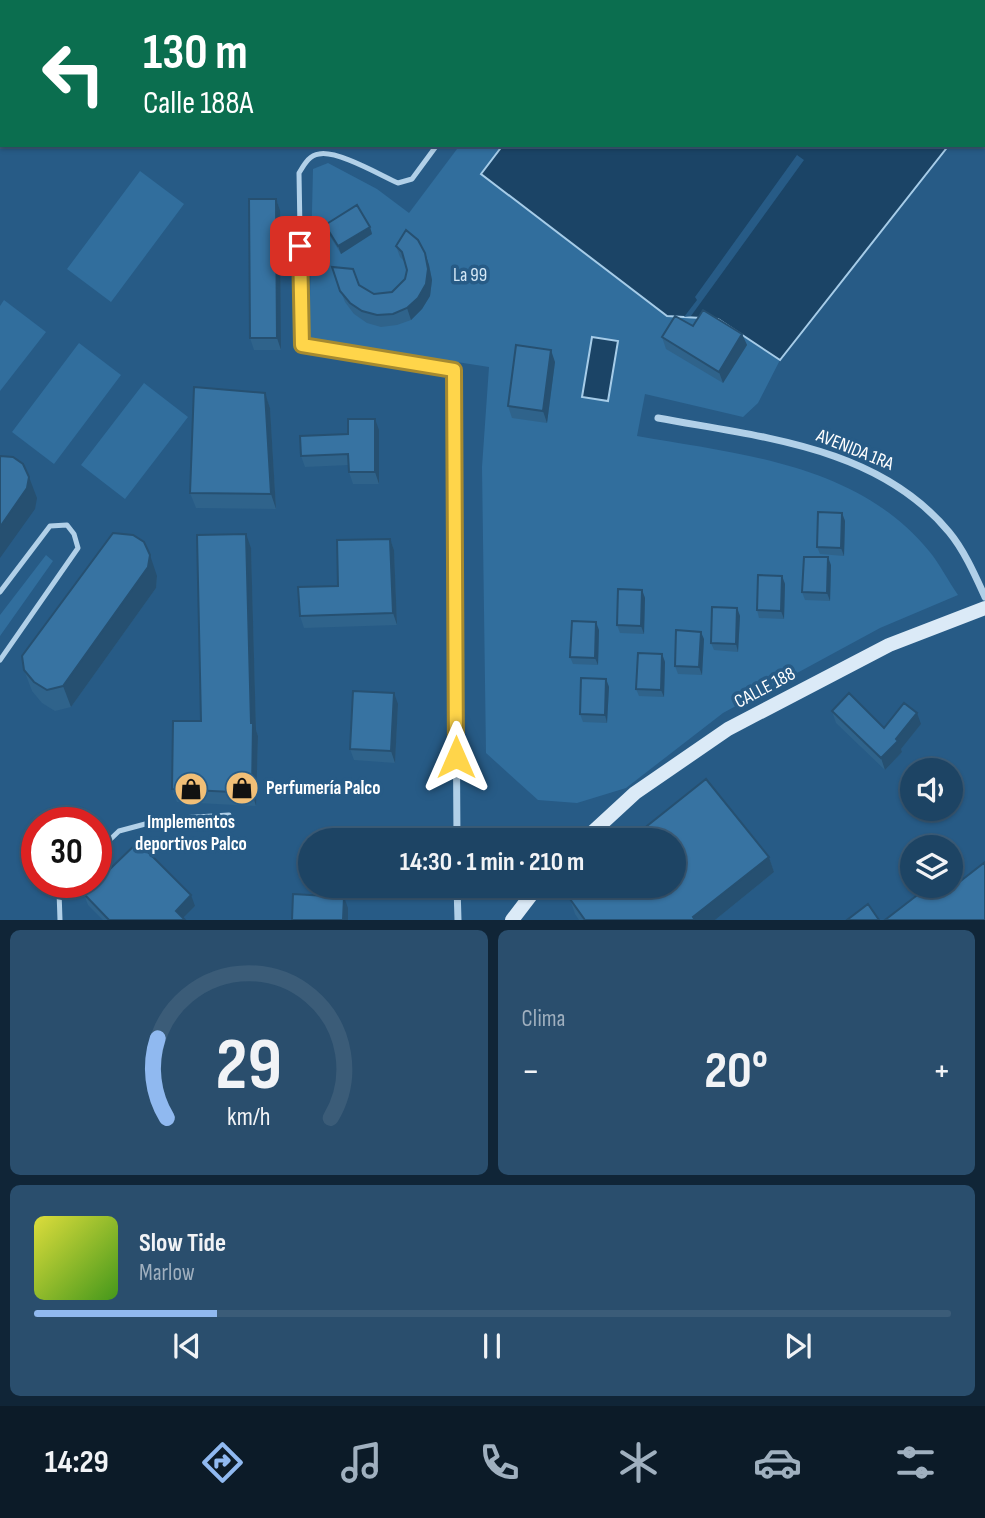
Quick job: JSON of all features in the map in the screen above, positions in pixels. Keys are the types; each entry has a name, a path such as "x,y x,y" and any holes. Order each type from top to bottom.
{"street":[{"path":"454,370 457,828"},
{"name":"AVENIDA 1RA","path":"658,418 793,443 877,474 917,501 950,533 985,597"},
{"name":"CALLE 188","path":"597,828 635,793 728,729 889,645 985,608"},
{"path":"457,898 458,919"},
{"path":"512,919 529,898"}],"lane":[{"path":"436,147 412,179 398,183 334,155 318,153 309,159 299,173 302,345 454,370"},
{"path":"0,592 50,526 67,525 74,534 78,548 0,660"},
{"path":"112,838 120,831 164,819 229,815 228,820"},
{"path":"59,898 60,919"}],"green space":[{"name":"La 99","path":"458,147 498,147 500,149 481,174 684,317 718,319 780,360 758,403 743,417 645,394 637,436 755,457 832,481 868,499 900,522 933,556 958,595 880,628 723,713 626,788 577,803 538,800 486,753 482,467 489,367 309,339 313,169 328,163 377,189 409,213"},
{"path":"140,171 184,204 111,302 67,269"},
{"path":"4,300 46,332 0,391 0,306"},
{"path":"79,343 121,375 54,464 12,432"},
{"path":"144,383 188,417 125,499 81,465"},
{"path":"46,555 53,561 0,636 0,615"}],"shaded area":[{"path":"501,147 947,147 780,360 718,319 667,316 481,174"},
{"path":"592,337 618,341 608,401 582,397"}],"pier":[{"path":"797,155 804,160 691,316 684,317 697,300 695,297"}],"building":[{"path":"249,199 276,199 277,338 250,338"},
{"path":"357,205 370,227 338,246 325,225"},
{"path":"406,230 418,240 425,253 428,269 426,284 418,298 407,308 393,314 377,315 362,311 350,303 340,291 332,267 353,269 359,285 374,294 392,292 405,279 407,270 402,252 396,246"},
{"path":"703,310 742,334 719,372 662,337 675,316 693,326"},
{"path":"516,345 551,350 543,411 508,406"},
{"path":"194,387 265,393 271,494 190,493"},
{"path":"348,419 375,419 375,472 349,472 348,454 301,456 300,436 348,434"},
{"path":"0,456 13,457 23,464 29,477 27,488 0,527"},
{"path":"818,512 842,513 841,548 817,547"},
{"path":"113,533 133,535 144,542 150,555 148,567 63,686 47,690 34,682 24,670 22,656"},
{"path":"246,534 253,723 252,793 172,789 173,721 201,721 197,535"},
{"path":"390,539 393,613 300,616 298,587 338,586 337,540"},
{"path":"804,557 828,557 827,593 802,592"},
{"path":"758,575 782,576 781,611 757,610"},
{"path":"618,589 642,590 641,626 617,625"},
{"path":"712,607 737,608 736,644 711,643"},
{"path":"572,621 596,622 595,658 570,657"},
{"path":"676,630 701,632 699,667 675,666"},
{"path":"638,653 662,654 661,690 636,689"},
{"path":"581,678 606,679 605,715 580,714"},
{"path":"353,691 394,693 391,751 350,749"},
{"path":"849,693 884,728 904,703 917,713 896,739 898,741 881,758 832,711"},
{"path":"706,779 769,857 693,917 695,920 585,920 571,898 686,898 686,828 647,826"},
{"path":"138,842 191,895 176,911 185,920 109,920 88,898 112,898 112,867"},
{"path":"985,862 985,920 885,920 913,898 963,898 963,879"},
{"path":"293,894 298,894 298,898 344,898 343,920 292,920"},
{"path":"868,904 879,920 847,920"}],"place":[{"name":"Perfumería Palco","path":"242,788"},
{"name":"Implementos deportivos Palco","path":"191,789"}],"route":[{"path":"300,246 302,345 454,370 456,757"}]}
